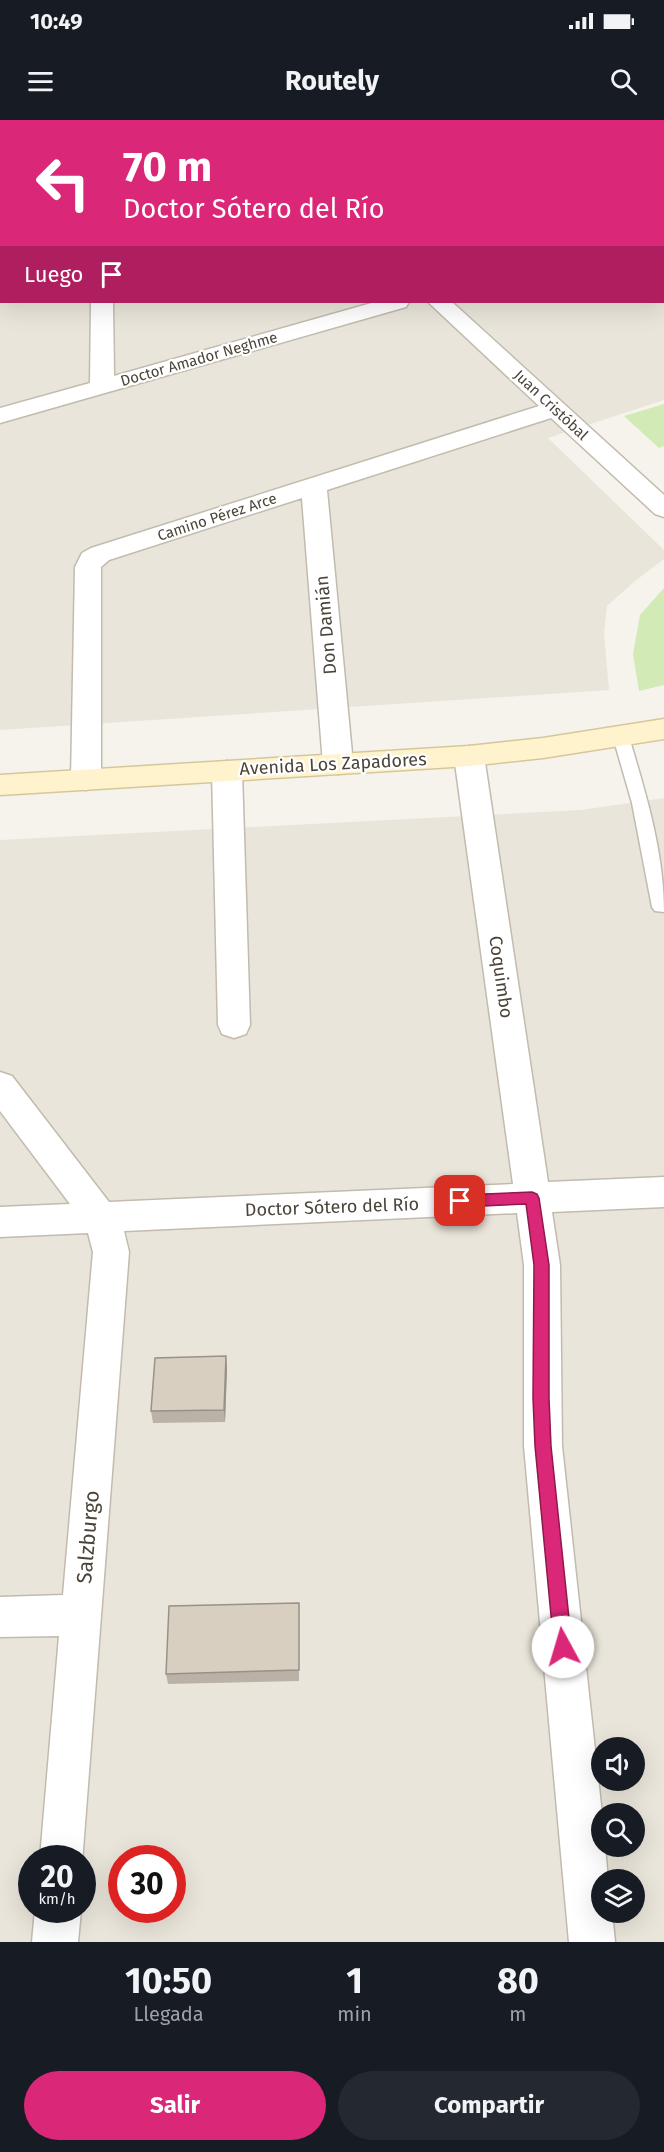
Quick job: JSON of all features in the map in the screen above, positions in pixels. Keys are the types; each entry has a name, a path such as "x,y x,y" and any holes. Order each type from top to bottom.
{"main road":[{"name":"Avenida Los Zapadores","path":"0,785 469,756 621,737 664,729"}],"street":[{"path":"102,303 102,387"},
{"name":"Doctor Amador Neghme","path":"0,416 395,303"},
{"name":"Juan Cristóbal","path":"439,303 664,509"},
{"name":"Camino Pérez Arce","path":"86,780 88,567 91,559 100,554 555,409"},
{"name":"Don Damián","path":"314,486 338,764"},
{"name":"Coquimbo","path":"469,756 543,1283 541,1329 543,1446 592,1942"},
{"path":"227,771 234,1025"},
{"name":"Salzburgo","path":"0,1085 100,1217 111,1252 63,1845"},
{"name":"Doctor Sótero del Río","path":"0,1222 664,1192"},
{"path":"0,1617 81,1615"},
{"path":"55,1942 57,1923"}],"lane":[{"path":"621,737 640,803 661,907"}],"shaded area":[{"path":"0,303 664,303 664,400 548,438 664,550 664,559 607,606 604,633 609,690 0,730"},
{"path":"664,798 664,1942 0,1942 0,840 581,810"}],"green space":[{"path":"664,404 664,446 659,448 624,416"},
{"path":"664,588 664,685 639,691 633,654 640,615"}],"building":[{"path":"226,1356 224,1410 151,1411 155,1358"},
{"path":"299,1603 299,1670 166,1674 169,1606"}],"route":[{"path":"460,1201 532,1198 542,1265 543,1446 563,1647"}]}
